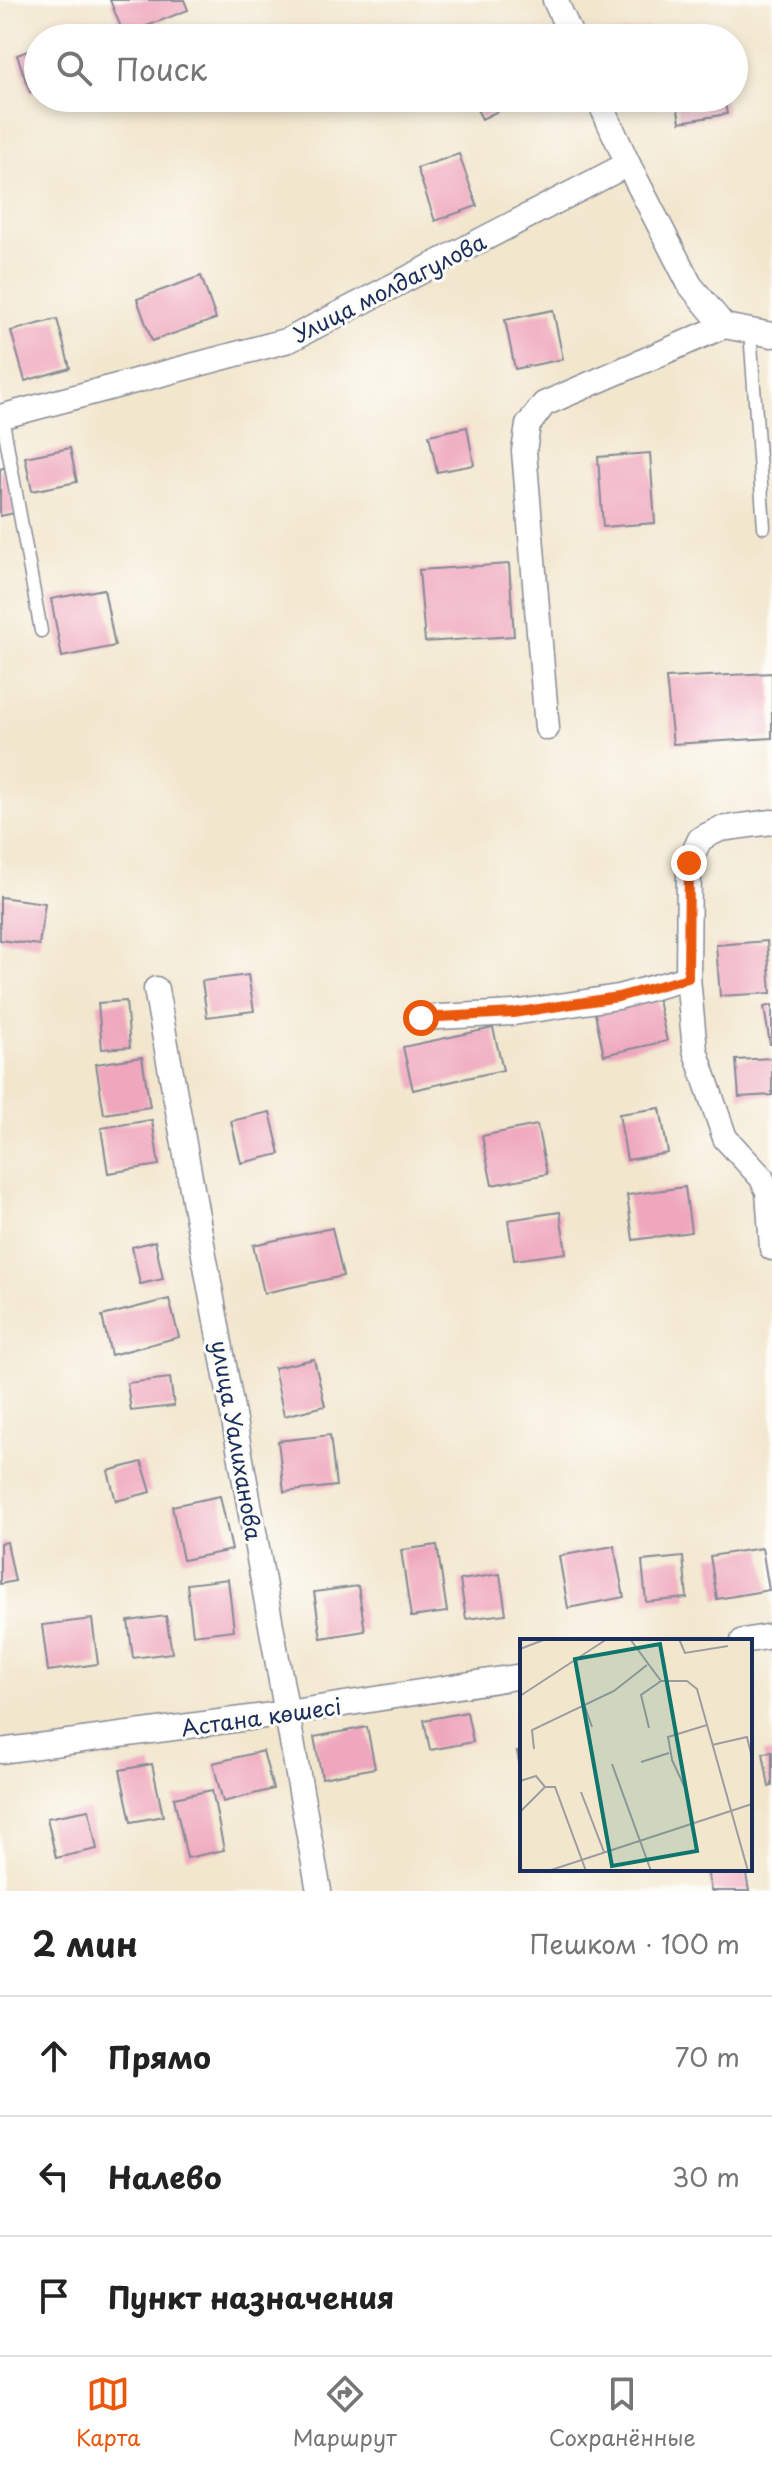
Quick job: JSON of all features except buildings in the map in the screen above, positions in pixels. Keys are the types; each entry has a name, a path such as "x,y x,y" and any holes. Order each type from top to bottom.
{"street":[{"path":"555,0 566,24"},
{"path":"604,112 690,285 724,326"},
{"name":"Улица молдагулова","path":"1,416 289,340 628,164"},
{"path":"547,728 524,451 528,425 544,404 724,326 761,333"},
{"path":"772,822 720,829 700,839 689,863 688,978 695,1050 725,1138 761,1177 768,1191 772,1248"},
{"path":"421,1018 513,1013 618,997 688,978"},
{"name":"улица Уалиханова","path":"156,989 319,1891"},
{"path":"752,1639 772,1636"},
{"name":"Астана көшесі","path":"0,1751 287,1713 520,1676"}],"lane":[{"path":"761,333 764,527"},
{"path":"1,416 41,631"}],"route":[{"path":"421,1018 513,1013 618,997 688,978 689,863"}]}
